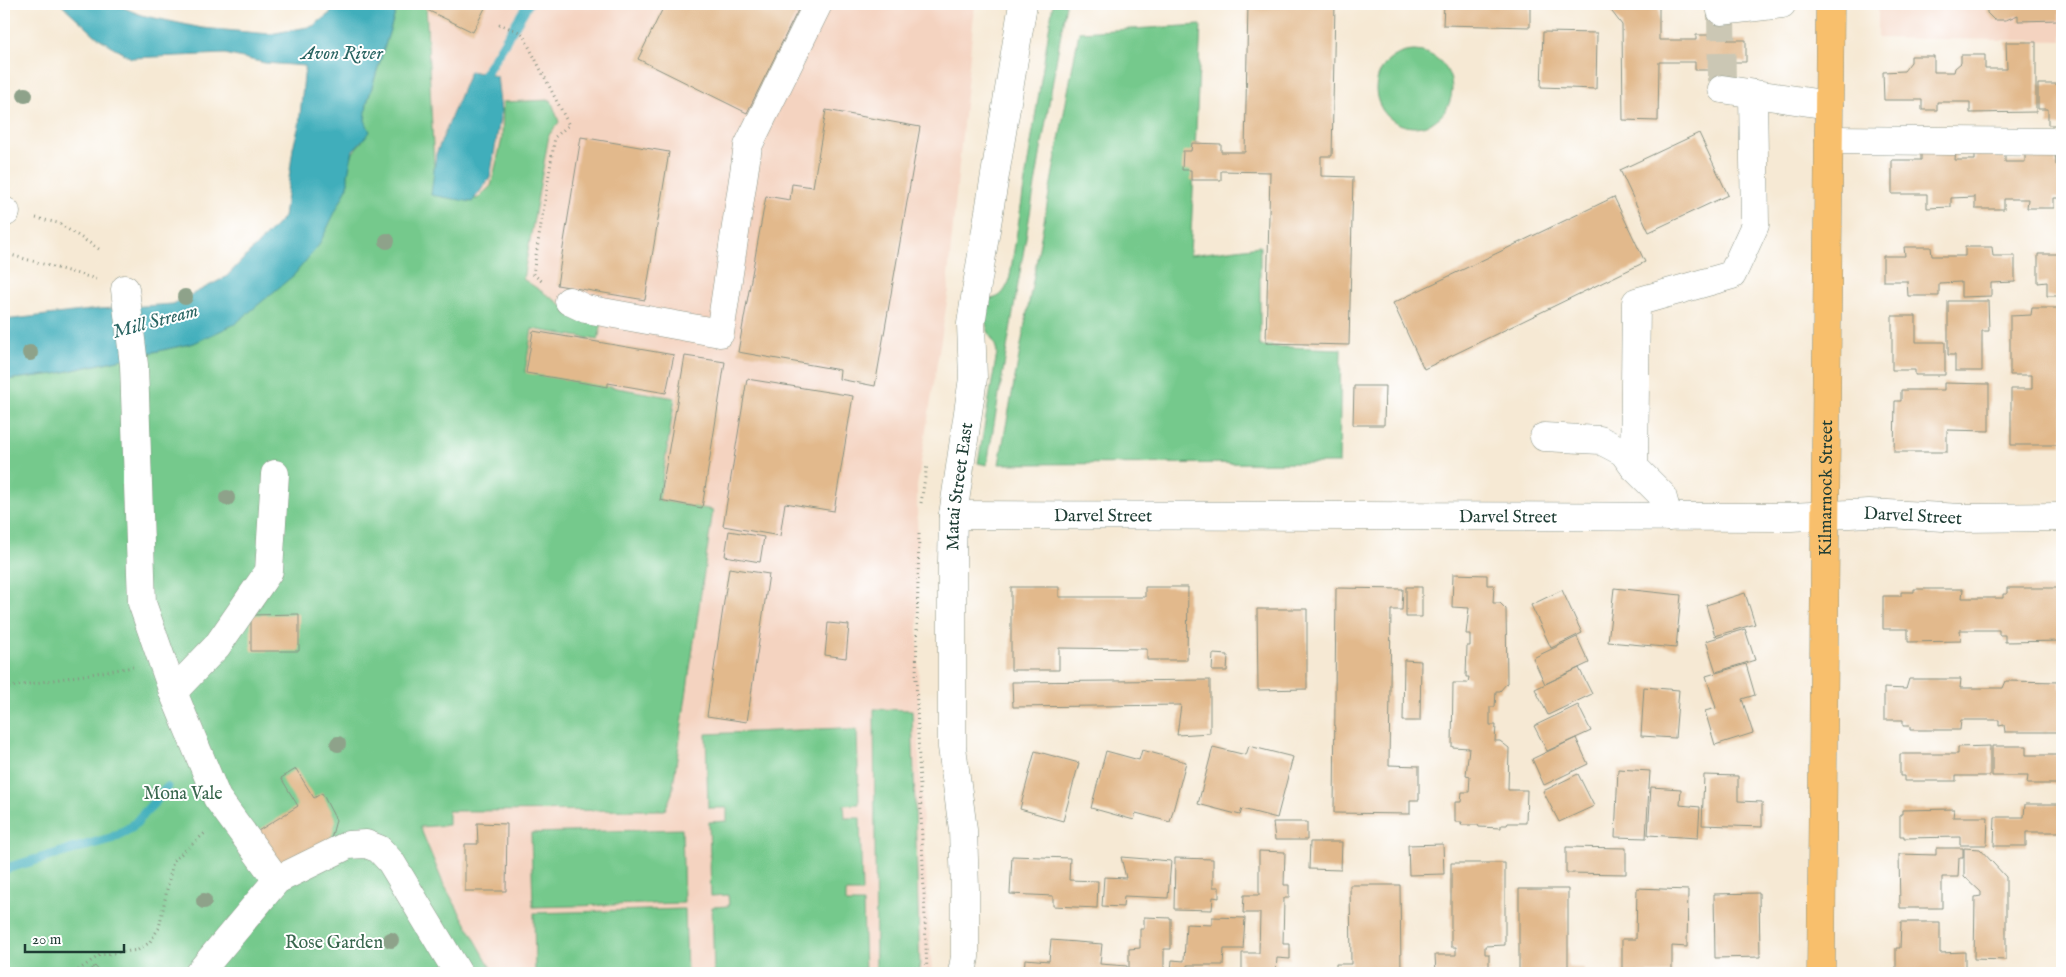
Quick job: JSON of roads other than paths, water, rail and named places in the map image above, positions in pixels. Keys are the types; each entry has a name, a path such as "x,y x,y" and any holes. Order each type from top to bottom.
{"main road":[{"name":"Kilmarnock Street","path":"1822,973 1824,515 1830,4"}],"street":[{"path":"569,301 586,309 720,333 748,146 818,4"},
{"name":"Matai Street East","path":"962,973 965,957 963,830 952,747 953,515 973,378 971,324 976,285 1023,4"},
{"path":"1721,11 1782,4"},
{"path":"1722,89 1829,105"},
{"path":"1634,467 1643,419 1636,302 1732,275 1755,225 1753,94"},
{"path":"1829,140 2062,142"},
{"path":"125,289 134,365 142,603 173,692 217,798 277,880"},
{"path":"1544,437 1600,440 1623,452 1634,467 1662,495 1668,517"},
{"path":"173,692 217,646 269,571 275,474"},
{"name":"Darvel Street","path":"953,515 1791,517 1886,513 1962,518 2062,518"},
{"path":"199,973 277,880 348,845 366,844 379,848 391,862 458,973"}],"water":[{"name":"Avon River","path":"61,4 115,4 141,15 202,28 270,34 313,26 329,14 337,4 398,4 367,103 365,120 370,132 353,150 348,174 348,186 319,245 294,275 235,324 194,343 55,374 4,380 4,320 99,309 173,304 226,277 284,217 293,148 299,125 305,66 265,63 225,54 131,58 97,37"},
{"path":"470,71 497,76 501,112 490,178 472,202 431,195 436,154"}],"waterway":[{"path":"485,74 528,4"},
{"path":"4,869 112,838 132,827 167,788"}],"tunnel":[{"path":"1721,11 1722,89"}],"water label":[{"name":"Mill Stream","path":"155,320"}],"park label":[{"name":"Mona Vale","path":"183,793"},
{"name":"Rose Garden","path":"334,942"}]}
